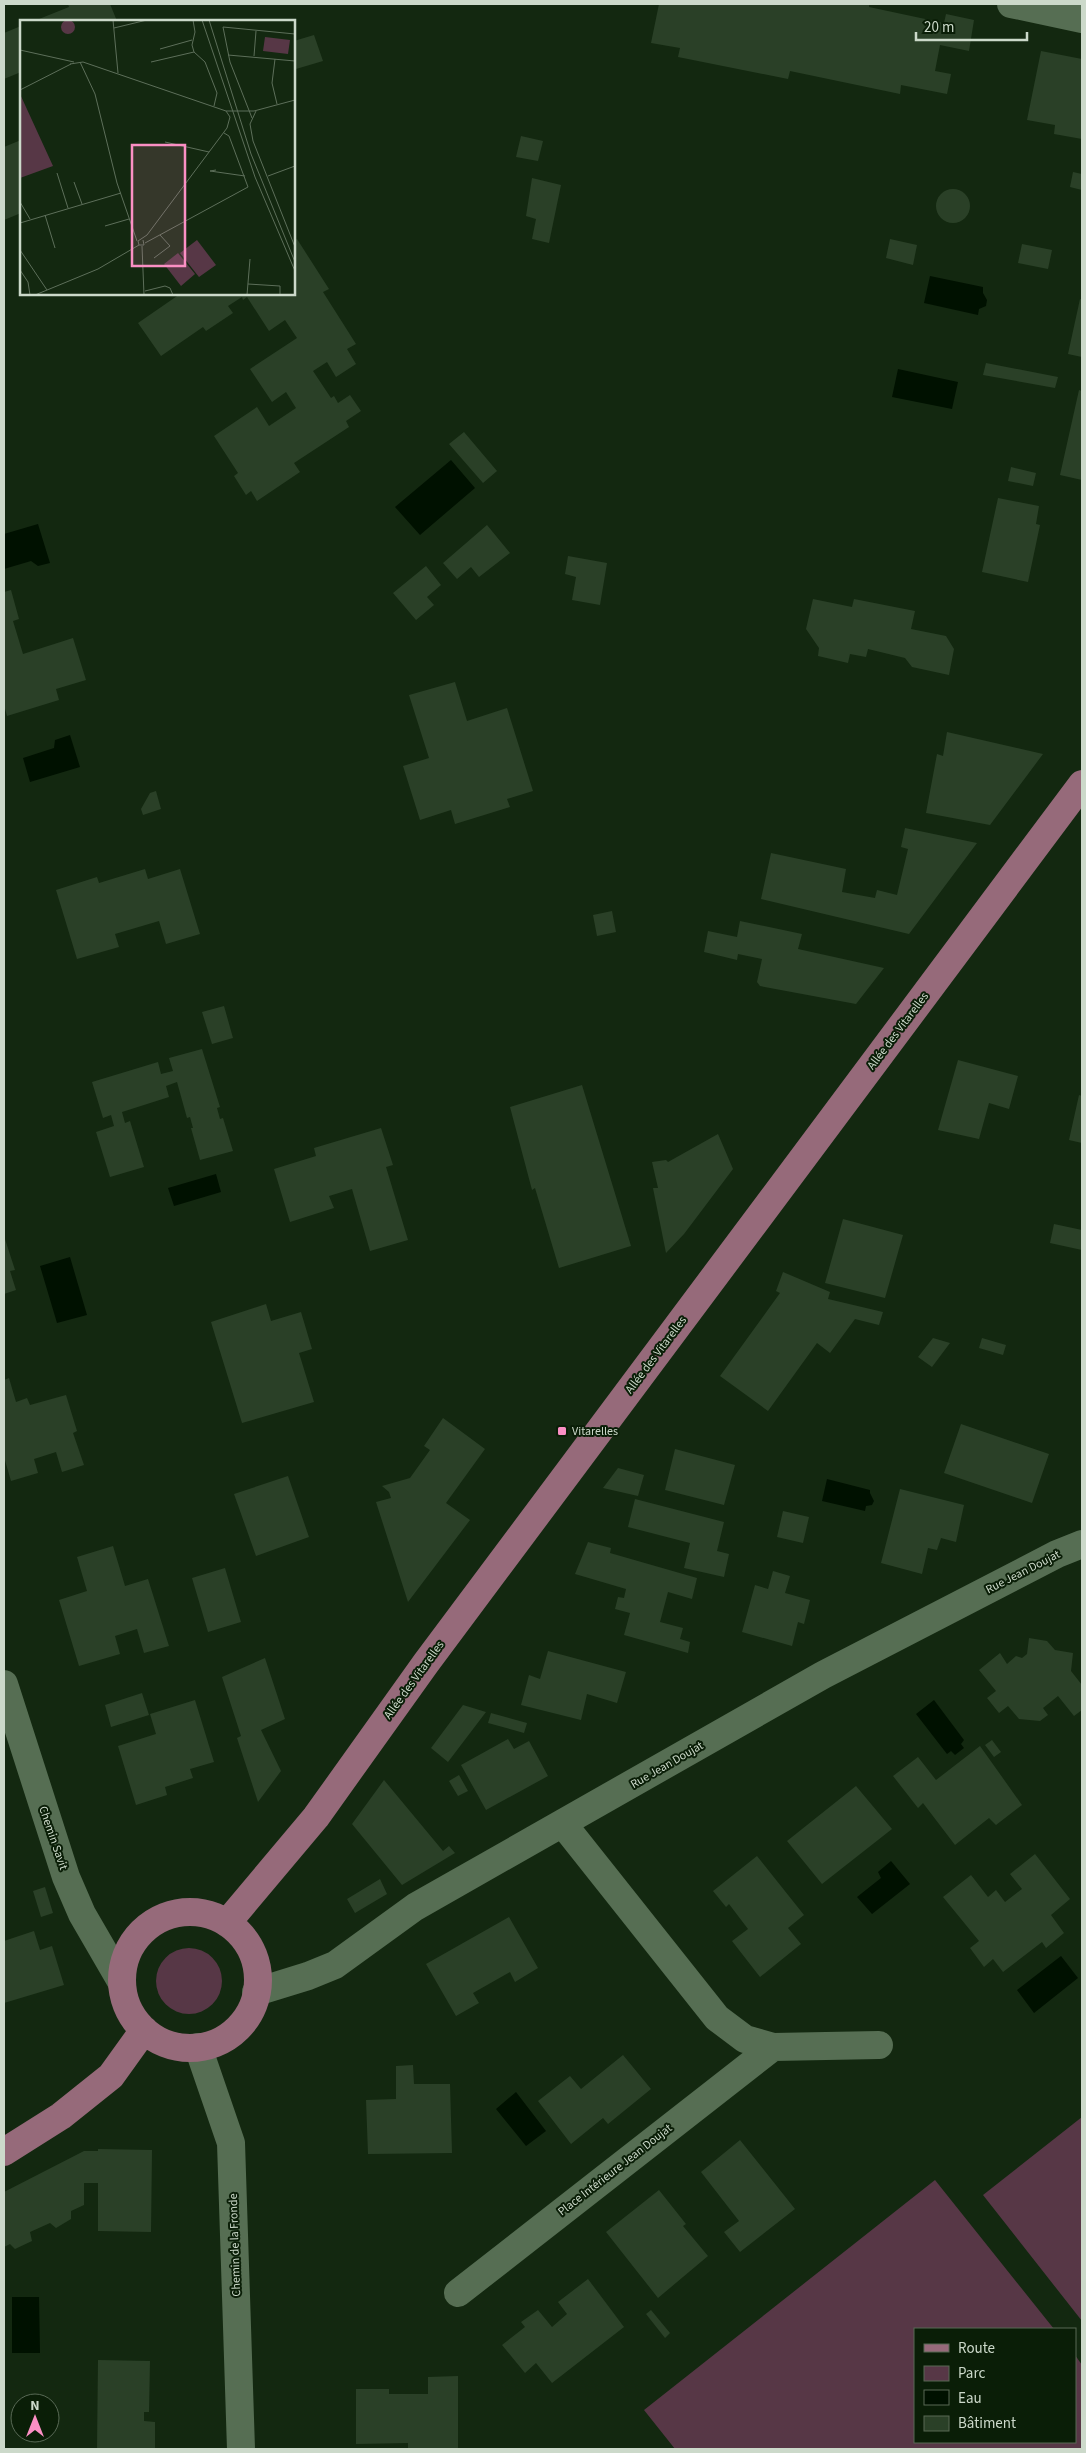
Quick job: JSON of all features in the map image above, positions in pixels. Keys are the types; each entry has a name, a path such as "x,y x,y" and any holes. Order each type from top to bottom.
{"main road":[{"name":"Allée des Vitarelles","path":"227,1923 316,1817 426,1663 1082,784"},
{"path":"198,1913 227,1923 239,1933 255,1960 256,1992 252,2008 242,2023 230,2035 215,2043 198,2047 179,2047 160,2041 144,2030 129,2009 122,1983 125,1952 133,1941 154,1923 168,1916 198,1913"},
{"path":"4,2152 61,2116 111,2076 144,2030"}],"street":[{"path":"1011,4 1082,19"},
{"name":"Rue Jean Doujat","path":"256,1992 308,1976 335,1965 416,1906 823,1675 1057,1554 1082,1544"},
{"name":"Chemin Savit","path":"4,1684 66,1877 82,1914 122,1983"},
{"path":"563,1824 717,2018 745,2038 773,2047 879,2045"},
{"name":"Chemin de la Fronde","path":"198,2047 231,2143 241,2449"},
{"name":"Place Intérieure Jean Doujat","path":"458,2293 773,2047"}],"green space":[{"path":"189,1948 202,1951 212,1958 219,1968 222,1981 219,1994 212,2004 202,2011 189,2014 176,2011 166,2004 159,1994 156,1981 159,1968 166,1958 176,1951"},
{"path":"1082,2117 1082,2321 983,2195"},
{"path":"935,2180 1053,2328 914,2328 914,2443 1076,2443 1076,2356 1082,2365 1082,2449 675,2449 644,2410"}],"water":[{"path":"930,276 983,287 983,293 987,300 986,306 979,309 978,315 924,303"},
{"path":"898,369 958,382 952,409 892,397"},
{"path":"451,460 475,488 420,535 395,507"},
{"path":"38,524 50,563 38,566 31,561 4,569 4,534"},
{"path":"70,735 80,767 30,782 23,758 54,748 55,740"},
{"path":"216,1174 221,1192 174,1206 168,1188"},
{"path":"70,1257 87,1315 57,1323 40,1266"},
{"path":"827,1479 870,1490 874,1501 872,1505 866,1506 865,1511 822,1501"},
{"path":"934,1700 964,1740 961,1744 964,1748 955,1755 951,1751 947,1754 916,1714"},
{"path":"891,1861 910,1884 872,1914 857,1897 881,1878 878,1872"},
{"path":"1061,1956 1078,1978 1034,2013 1017,1990"},
{"path":"516,2092 546,2131 526,2146 496,2109"},
{"path":"12,2297 39,2297 40,2353 12,2353"}],"building":[{"path":"68,4 110,4 117,20 36,20 69,7"},
{"path":"659,4 869,4 869,7 944,23 946,14 974,20 969,51 940,45 935,71 951,74 947,94 901,85 900,94 790,71 788,79 678,57 680,48 651,43"},
{"path":"20,26 20,72 4,79 4,33"},
{"path":"314,35 323,61 296,69 295,41"},
{"path":"1041,51 1082,59 1082,139 1054,134 1055,125 1027,120"},
{"path":"521,136 543,141 538,161 516,157"},
{"path":"20,140 20,213 4,220 4,147"},
{"path":"1073,172 1082,174 1082,190 1070,187"},
{"path":"532,178 561,185 549,243 532,239 536,219 526,216"},
{"path":"953,189 965,194 970,206 965,218 953,223 941,218 936,206 941,194"},
{"path":"297,239 329,289 323,292 356,344 347,349 356,364 336,377 327,362 313,371 331,398 334,396 338,403 350,395 361,411 346,421 349,427 294,463 300,472 257,501 251,491 246,495 234,476 238,473 214,436 257,407 269,426 296,408 286,392 272,402 250,369 297,338 285,320 269,331 247,297 243,300 242,297 228,306 233,313 206,331 203,327 161,356 138,323 179,295 295,295 295,240"},
{"path":"890,239 917,245 913,265 886,258"},
{"path":"1022,244 1052,250 1048,269 1018,263"},
{"path":"1080,299 1082,300 1082,357 1068,354"},
{"path":"986,363 1058,377 1055,388 983,375"},
{"path":"1079,390 1082,391 1082,480 1060,475"},
{"path":"464,432 497,471 483,483 449,444"},
{"path":"1011,467 1036,473 1033,486 1008,481"},
{"path":"998,498 1039,506 1036,524 1040,525 1028,582 982,572"},
{"path":"487,525 510,553 479,577 471,567 457,579 443,563"},
{"path":"568,556 607,563 600,605 572,600 576,577 565,574"},
{"path":"426,566 441,585 427,597 434,605 416,620 393,593"},
{"path":"11,590 19,619 13,621 23,654 73,638 86,680 56,689 59,700 7,716 4,705 4,592"},
{"path":"813,599 852,607 854,599 915,611 911,629 946,636 954,649 949,675 912,667 905,658 868,649 866,657 850,654 848,663 818,656 819,648 806,629"},
{"path":"455,682 467,721 507,708 533,791 507,799 510,807 455,824 451,810 420,820 403,766 429,758 409,695"},
{"path":"947,732 1043,754 990,825 926,813 937,754 943,756"},
{"path":"156,791 161,809 143,815 141,809 150,793"},
{"path":"905,828 977,843 909,934 761,899 771,853 846,869 842,892 875,898 877,890 897,895 908,849 901,847"},
{"path":"145,869 148,879 180,869 200,934 166,944 159,921 115,934 119,947 77,959 56,890 97,877 99,883"},
{"path":"612,911 616,932 597,936 593,915"},
{"path":"740,921 802,934 798,949 884,968 856,1004 760,986 757,982 762,959 738,954 737,960 704,952 708,931 737,937"},
{"path":"224,1006 233,1038 212,1044 202,1012"},
{"path":"202,1049 220,1107 217,1108 220,1119 223,1118 233,1151 200,1160 191,1128 193,1128 190,1117 187,1118 177,1082 166,1086 169,1097 122,1112 125,1123 130,1121 144,1167 110,1177 96,1132 114,1126 111,1115 103,1118 92,1082 158,1062 161,1074 173,1071 169,1058"},
{"path":"958,1060 1018,1076 1009,1109 989,1103 979,1139 938,1130"},
{"path":"582,1085 631,1246 559,1268 535,1188 532,1190 510,1107"},
{"path":"1079,1095 1082,1096 1082,1143 1069,1140"},
{"path":"381,1128 393,1165 386,1167 408,1240 370,1251 352,1189 329,1196 334,1208 290,1222 274,1169 316,1156 314,1148"},
{"path":"718,1134 733,1169 684,1234 666,1253 653,1188 658,1188 652,1162 666,1160 668,1162"},
{"path":"843,1219 903,1235 885,1298 825,1283"},
{"path":"1054,1224 1082,1230 1082,1250 1050,1243"},
{"path":"4,1236 15,1270 10,1271 16,1290 4,1294"},
{"path":"783,1272 830,1292 828,1299 883,1312 879,1325 855,1319 830,1353 817,1343 768,1411 720,1376 780,1293 776,1291"},
{"path":"266,1304 271,1321 301,1312 312,1349 299,1353 314,1402 242,1423 211,1322"},
{"path":"933,1338 950,1343 932,1367 918,1357"},
{"path":"982,1338 1006,1345 1003,1355 979,1348"},
{"path":"9,1378 16,1402 27,1398 30,1405 66,1395 77,1431 73,1433 84,1465 62,1472 56,1452 34,1459 38,1473 11,1481 4,1457 4,1380"},
{"path":"443,1418 485,1449 446,1503 470,1520 408,1602 376,1502 391,1498 389,1492 382,1486 410,1478 430,1450 424,1446"},
{"path":"961,1424 1049,1454 1032,1503 944,1473"},
{"path":"675,1449 735,1465 724,1505 665,1490"},
{"path":"618,1468 644,1475 638,1496 603,1488"},
{"path":"288,1476 309,1537 256,1556 234,1494"},
{"path":"900,1489 964,1505 956,1542 941,1538 937,1550 928,1548 922,1574 881,1563"},
{"path":"635,1499 724,1522 717,1551 729,1554 724,1577 684,1568 690,1543 628,1527"},
{"path":"783,1511 809,1517 803,1543 777,1537"},
{"path":"588,1542 611,1548 610,1553 697,1578 692,1599 668,1592 660,1622 683,1628 680,1639 690,1642 688,1653 624,1635 630,1613 615,1609 618,1597 624,1598 626,1589 575,1574"},
{"path":"113,1546 125,1586 148,1579 169,1646 144,1653 137,1629 115,1636 120,1654 79,1666 59,1600 87,1591 77,1557"},
{"path":"225,1568 241,1622 208,1632 192,1578"},
{"path":"773,1571 790,1576 785,1593 810,1600 804,1624 798,1622 792,1646 742,1632 755,1585 768,1589"},
{"path":"1029,1638 1047,1641 1055,1650 1073,1653 1071,1671 1082,1685 1082,1710 1074,1716 1058,1696 1043,1708 1048,1715 1040,1721 1019,1719 1008,1706 999,1713 987,1698 996,1691 979,1670 1000,1653 1007,1664 1016,1656 1022,1658 1027,1654"},
{"path":"548,1651 626,1672 617,1703 587,1694 581,1720 521,1705 529,1675 540,1679"},
{"path":"265,1658 285,1719 261,1730 281,1771 258,1802 237,1738 241,1736 222,1677"},
{"path":"142,1693 149,1715 111,1727 105,1705"},
{"path":"195,1700 214,1762 190,1769 193,1778 165,1787 167,1795 136,1805 118,1746 156,1734 150,1714"},
{"path":"463,1705 486,1712 448,1762 431,1748"},
{"path":"491,1713 527,1723 524,1733 488,1723"},
{"path":"508,1739 514,1749 529,1741 548,1776 486,1810 461,1765"},
{"path":"992,1740 1001,1752 994,1757 985,1745"},
{"path":"980,1746 1022,1805 996,1825 989,1818 955,1845 923,1803 918,1808 893,1776 918,1757 936,1780"},
{"path":"459,1775 468,1791 458,1796 449,1781"},
{"path":"384,1780 443,1851 449,1846 455,1853 402,1885 352,1824"},
{"path":"856,1786 892,1829 822,1884 787,1841"},
{"path":"1035,1854 1070,1899 1051,1915 1064,1933 1046,1948 1042,1942 1003,1972 993,1959 984,1967 970,1948 979,1941 943,1897 971,1875 988,1897 996,1890 1005,1902 1022,1889 1010,1874"},
{"path":"757,1856 804,1915 788,1928 801,1944 760,1977 732,1941 748,1929 729,1904 726,1907 713,1891"},
{"path":"380,1879 387,1894 355,1913 347,1899"},
{"path":"45,1887 53,1913 41,1917 33,1891"},
{"path":"509,1917 538,1968 515,1982 510,1972 473,1993 479,2003 456,2016 426,1964"},
{"path":"34,1931 40,1950 52,1946 64,1985 4,2003 4,1941"},
{"path":"623,2055 651,2089 608,2124 603,2118 571,2144 538,2101 570,2076 581,2089"},
{"path":"413,2065 414,2084 450,2084 452,2153 368,2154 366,2100 396,2099 396,2066"},
{"path":"740,2140 795,2209 740,2252 724,2232 739,2221 701,2172"},
{"path":"98,2149 152,2150 151,2232 98,2231 98,2183 84,2183 84,2205 71,2211 71,2219 56,2228 50,2223 30,2232 32,2241 15,2249 10,2244 4,2247 4,2192 84,2151 98,2151"},
{"path":"659,2190 686,2224 683,2226 708,2256 658,2298 606,2232"},
{"path":"588,2279 624,2327 552,2383 536,2363 525,2373 502,2345 525,2327 521,2322 538,2310 552,2327 567,2314 558,2302"},
{"path":"651,2310 670,2333 665,2338 646,2314"},
{"path":"98,2360 150,2361 149,2412 144,2412 144,2421 155,2422 155,2449 97,2449"},
{"path":"458,2376 458,2449 408,2449 408,2443 356,2444 356,2389 389,2389 389,2394 428,2394 428,2377"}],"place":[{"name":"Vitarelles","path":"562,1431"}]}
